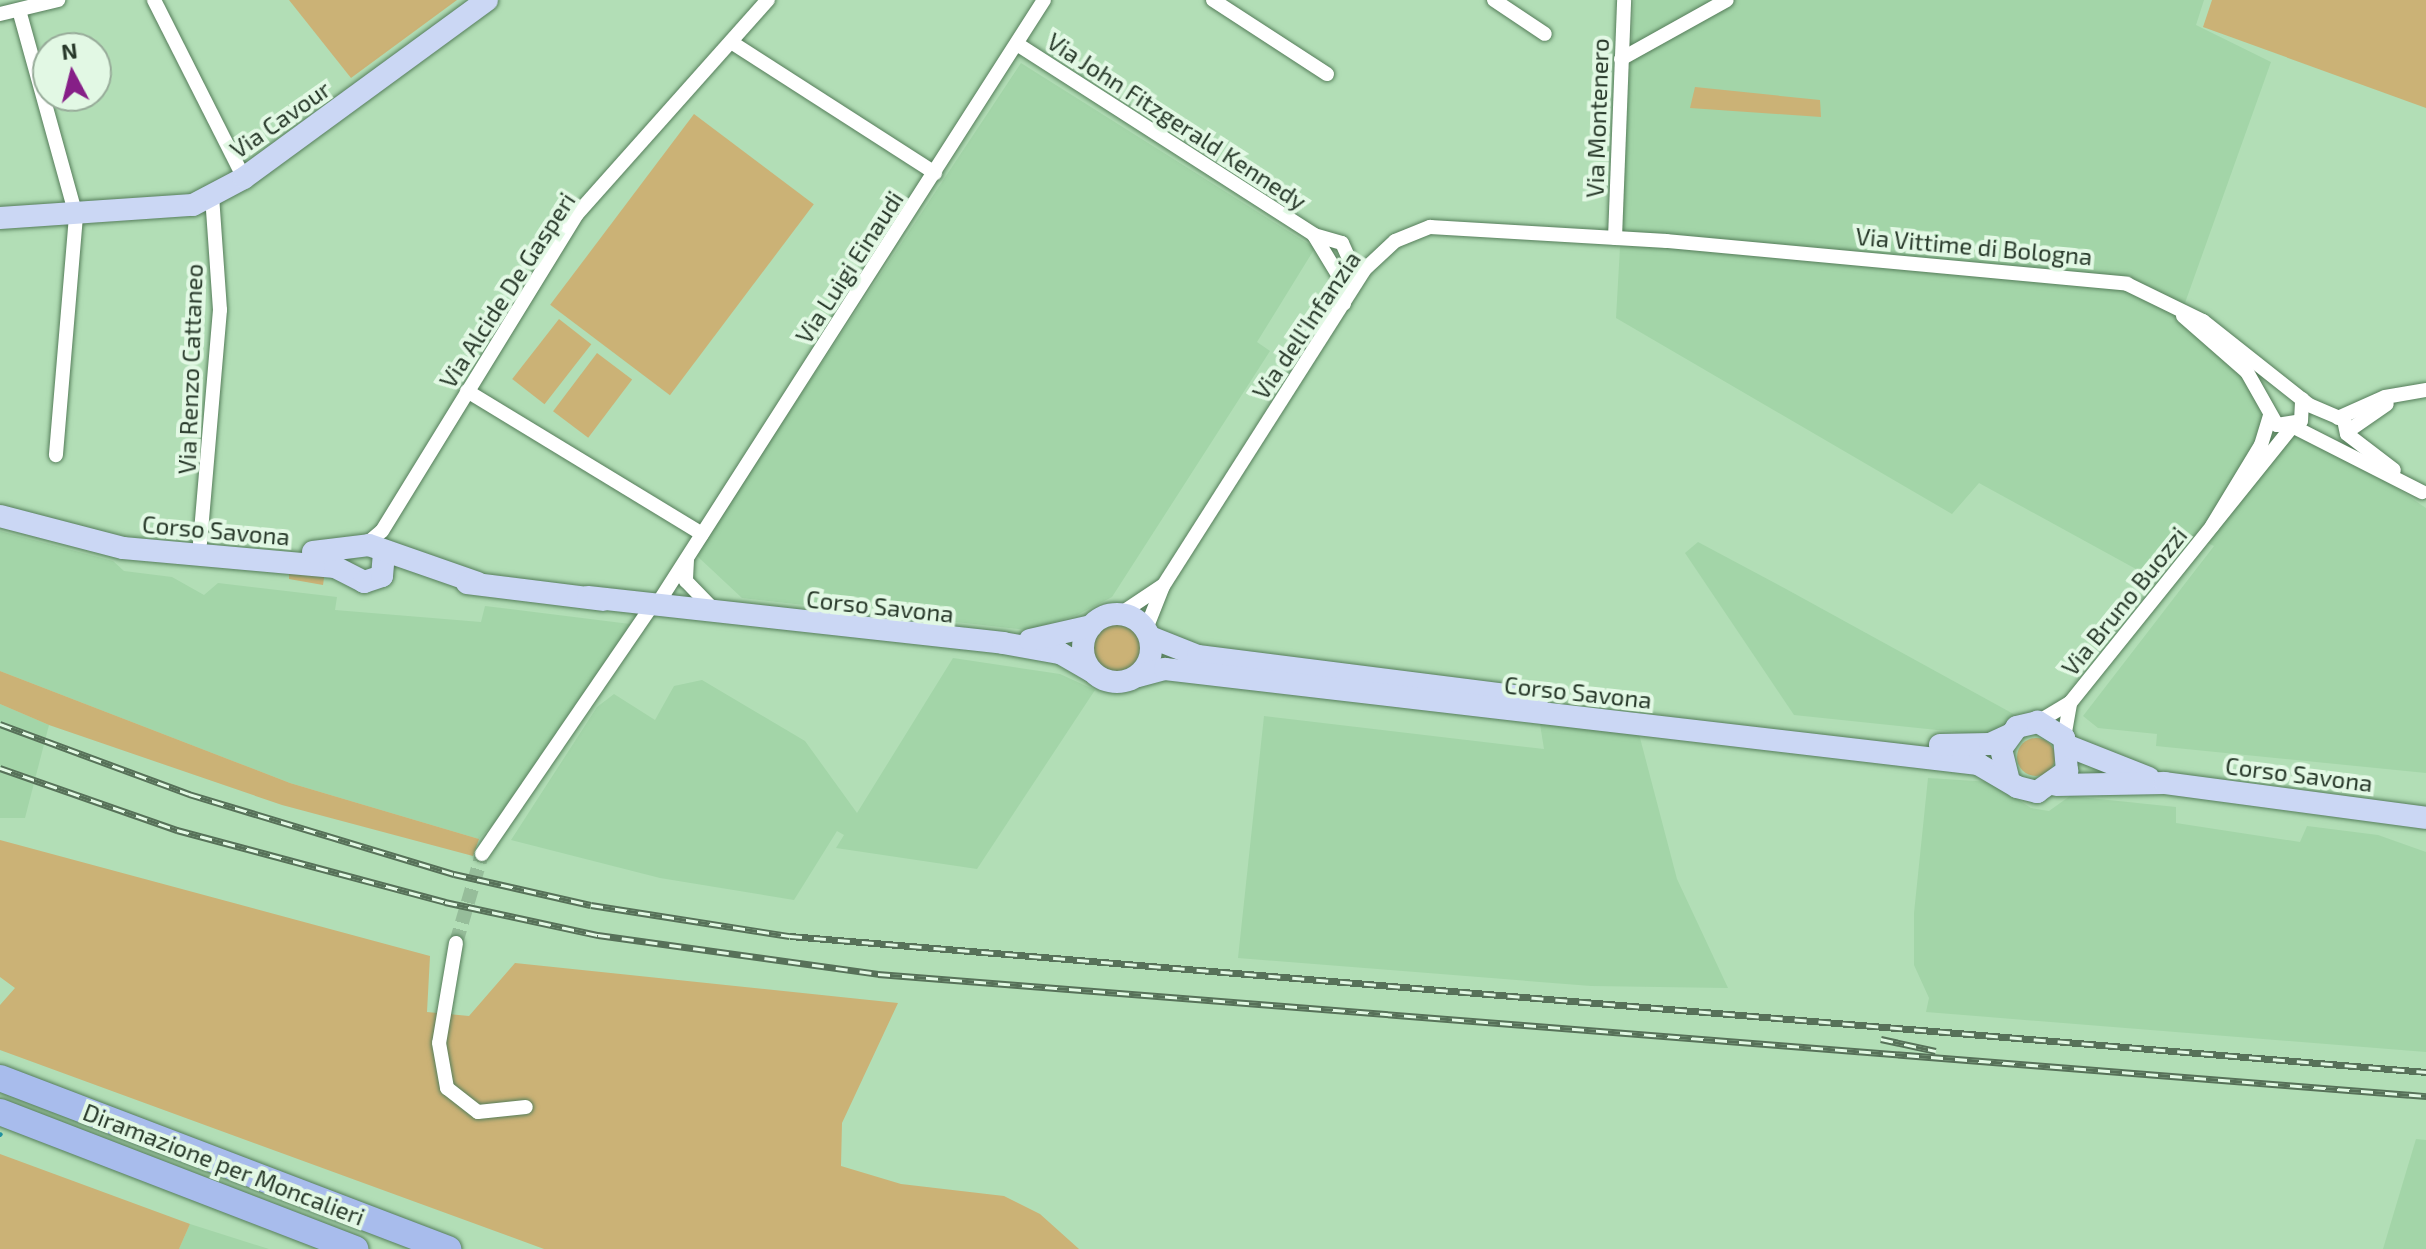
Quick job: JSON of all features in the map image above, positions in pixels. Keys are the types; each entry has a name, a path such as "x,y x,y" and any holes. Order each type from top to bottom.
{"highway":[{"name":"Diramazione per Moncalieri","path":"0,1078 448,1249"},
{"name":"Diramazione per Moncalieri","path":"0,1112 355,1249"}],"main road":[{"name":"Via Cavour","path":"0,218 174,208 212,196 244,178 487,0"},
{"name":"Corso Savona","path":"0,516 123,548 371,555"},
{"name":"Corso Savona","path":"76,534 371,555 478,583 1003,643 1060,653 1091,671"},
{"name":"Corso Savona","path":"655,604 711,607 751,616"},
{"path":"1120,614 1148,633 1149,662 1138,676 1119,683 1091,671 1082,649 1091,626 1120,614"},
{"name":"Corso Savona","path":"1003,643 1091,626"},
{"name":"Corso Savona","path":"1148,633 1198,656 1260,665 1914,744 1967,747 2009,735"},
{"name":"Corso Savona","path":"1138,676 1165,669 1978,764 2009,780"},
{"path":"2038,722 2066,742 2067,771 2056,785 2037,792 2009,780 2000,757 2009,735 2038,722"},
{"name":"Corso Savona","path":"2066,742 2165,783"},
{"name":"Corso Savona","path":"2056,785 2165,783 2426,818"}],"street":[{"path":"0,14 58,0"},
{"path":"154,0 244,178"},
{"name":"Via Luigi Einaudi","path":"482,854 702,534 1044,0"},
{"path":"1213,0 1327,74"},
{"path":"1494,0 1545,34"},
{"name":"Via Montenero","path":"1615,238 1624,0"},
{"path":"1621,59 1727,0"},
{"name":"Via Alcide De Gasperi","path":"371,555 467,391 577,214 734,44 766,1"},
{"path":"19,10 76,216 56,455"},
{"path":"734,44 935,173"},
{"name":"Via John Fitzgerald Kennedy","path":"1017,44 1314,235 1342,243 1358,279"},
{"name":"Via Renzo Cattaneo","path":"200,543 220,310 212,196"},
{"name":"Via dell'Infanzia","path":"1148,633 1163,586 1358,279 1395,241 1430,227 1615,238"},
{"name":"Via John Fitzgerald Kennedy","path":"1314,235 1340,278 1344,304"},
{"name":"Via Vittime di Bologna","path":"1615,238 2102,280 2180,312 2298,396"},
{"path":"2180,312 2247,372 2269,413 2293,427 2330,440 2424,493"},
{"path":"2330,440 2325,427 2337,418 2426,390"},
{"path":"467,391 702,534"},
{"path":"2269,413 2277,395 2298,396 2337,418 2348,433 2424,493"},
{"path":"2293,427 2305,413 2298,396"},
{"path":"2330,440 2348,433 2397,397"},
{"name":"Via Bruno Buozzi","path":"2212,526 2261,445 2269,413"},
{"name":"Via Bruno Buozzi","path":"2038,722 2070,703 2293,427"},
{"path":"688,555 686,581 711,607"},
{"name":"Via dell'Infanzia","path":"1120,614 1163,586"},
{"name":"Via Bruno Buozzi","path":"2066,742 2070,703"},
{"path":"456,943 439,1043 447,1088 478,1112 526,1107"}],"shaded area":[{"path":"289,0 457,0 351,78"},
{"path":"1634,0 2204,0 2196,25 2271,62 2185,303 2247,383 2263,418 2356,461 2426,508 2426,773 2156,746 2157,734 2098,728 2083,716 2214,546 2193,536 2156,580 1979,483 1952,514 1616,318"},
{"path":"2212,0 2426,0 2426,108 2203,27"},
{"path":"1021,63 1315,248 1257,342 1270,351 1112,597 1077,615 1027,630 742,598 695,554"},
{"path":"1695,87 1820,100 1821,117 1690,108"},
{"path":"694,114 814,204 670,395 550,305"},
{"path":"559,319 591,344 545,404 512,379"},
{"path":"597,353 632,379 588,438 553,411"},
{"path":"0,531 113,561 124,571 172,577 204,595 218,583 337,597 335,610 481,622 485,606 630,624 524,791 479,839 290,783 0,671"},
{"path":"1698,542 2019,717 1985,735 1794,715 1685,553"},
{"path":"325,571 323,585 289,579 289,574"},
{"path":"1117,622 1135,629 1142,647 1135,665 1117,672 1099,665 1092,647 1099,629"},
{"path":"953,658 1060,674 1095,690 977,869 836,848 844,835 837,831 794,900 660,878 511,840 597,707 614,694 655,720 674,686 702,680 805,741 857,813"},
{"path":"0,671 290,783 479,839 473,856 282,805 49,725 0,704"},
{"path":"0,704 49,725 25,818 0,818"},
{"path":"1264,716 1544,749 1540,724 1639,734 1677,879 1728,988 1591,986 1238,958"},
{"path":"2036,738 2050,743 2055,757 2050,771 2036,776 2022,771 2017,757 2022,743"},
{"path":"1928,778 1991,782 2031,808 2049,811 2070,796 2176,807 2176,823 2300,842 2307,826 2378,835 2426,852 2426,1052 1926,1012 1929,998 1914,965 1914,913"},
{"path":"0,840 430,956 427,1012 469,1016 515,963 898,1003 842,1123 841,1166 901,1184 1004,1196 1040,1214 1079,1249 544,1249 0,1050 0,1005 15,988 0,977"},
{"path":"2416,1139 2426,1140 2426,1249 2383,1249"},
{"path":"0,1154 190,1224 179,1249 0,1249"},
{"path":"190,1224 269,1249 179,1249"}],"tunnel":[{"path":"456,943 482,854"}],"railway":[{"path":"0,724 189,794 454,874 591,905 790,936 2426,1072"},
{"path":"0,768 177,830 445,902 598,935 878,974 2426,1096"},
{"path":"1881,1039 1936,1051"}]}
